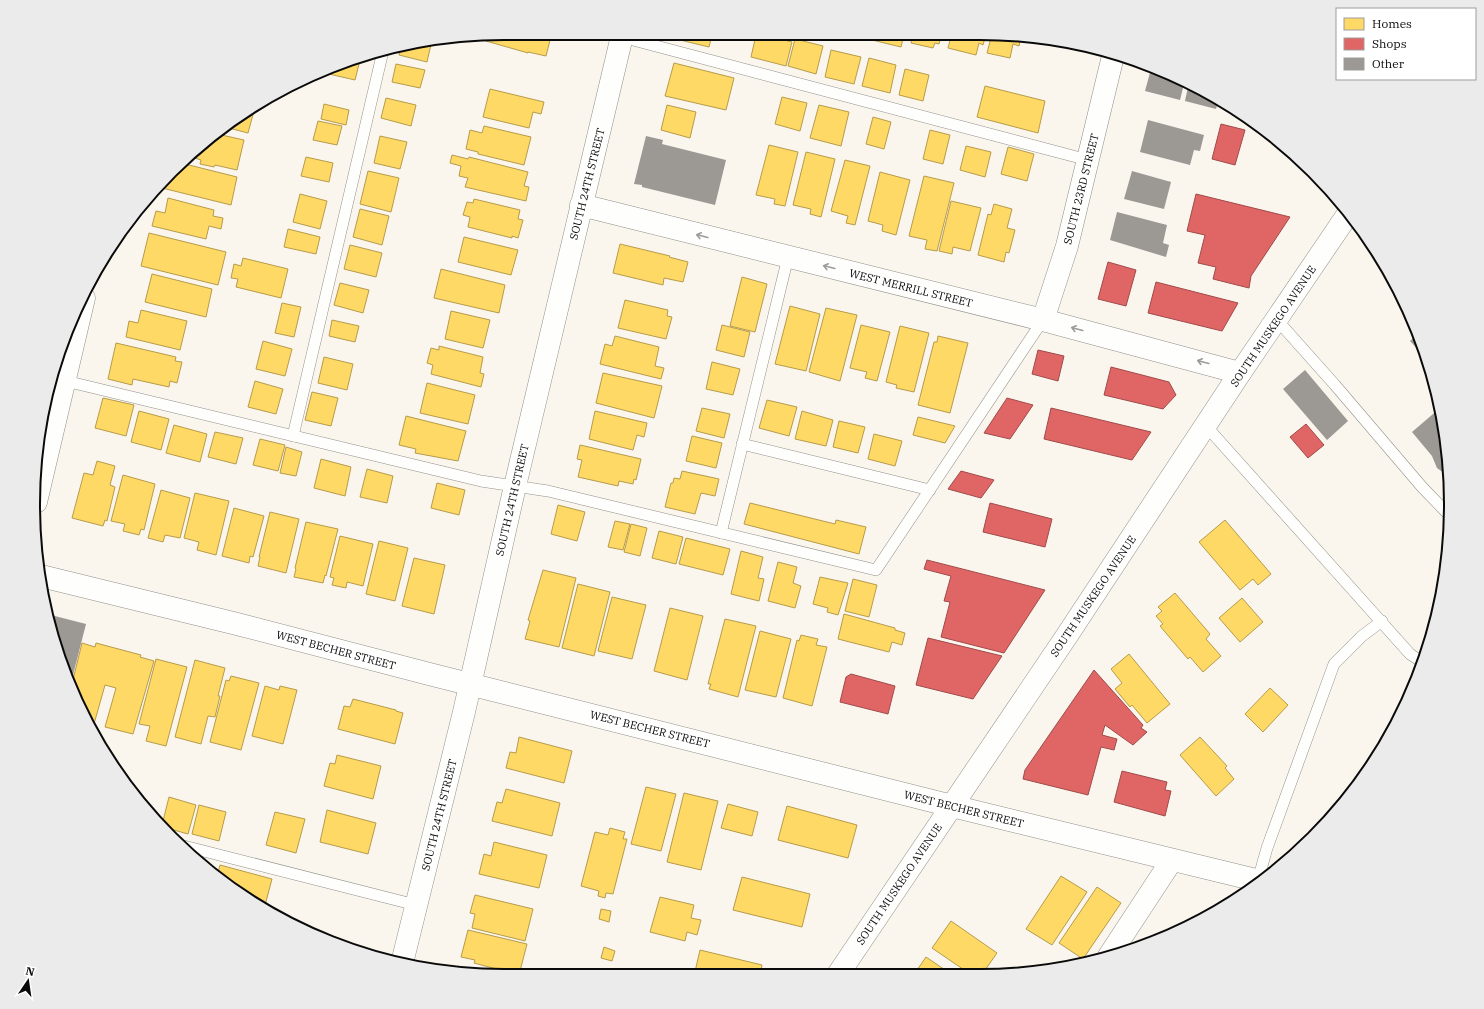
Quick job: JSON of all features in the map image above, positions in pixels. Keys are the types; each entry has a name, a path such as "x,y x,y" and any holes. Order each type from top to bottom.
{"street":[{"name":"SOUTH 24TH STREET","path":"403,958 470,684 619,40"},
{"name":"SOUTH 23RD STREET","path":"1043,320 1067,246 1113,60"},
{"name":"WEST MERRILL STREET","path":"581,205 1043,320 1240,373"},
{"name":"SOUTH MUSKEGO AVENUE","path":"842,969 1345,218"},
{"path":"41,476 59,379 75,327"},
{"name":"WEST BECHER STREET","path":"46,577 233,623 952,806 1253,880"},
{"path":"1114,949 1172,860"}],"lane":[{"path":"635,40 1088,160"},
{"path":"293,436 382,57"},
{"path":"721,533 788,257"},
{"path":"59,379 481,481 548,491 876,570 1043,320"},
{"path":"1277,320 1335,385 1422,488 1444,510"},
{"path":"1206,426 1410,654 1417,659"},
{"path":"742,444 930,490"},
{"path":"1261,874 1267,848 1334,664 1362,636 1382,621"},
{"path":"194,850 416,905"}],"building: Homes":[{"path":"550,40 546,56 528,53 486,41"},
{"path":"680,40 711,40 709,47"},
{"path":"755,40 784,40 792,42 786,66 751,57"},
{"path":"795,40 823,46 816,74 788,66"},
{"path":"872,40 903,40 901,47"},
{"path":"912,40 940,40 939,44 935,43 933,48 911,43"},
{"path":"950,40 984,40 983,45 979,43 976,55 948,48"},
{"path":"990,40 1020,42 1019,46 1013,44 1010,58 987,53"},
{"path":"431,46 427,62 399,55 400,52"},
{"path":"831,50 861,57 854,84 825,77"},
{"path":"869,58 896,65 890,93 862,86"},
{"path":"674,63 734,78 726,110 665,96"},
{"path":"359,64 355,80 329,74"},
{"path":"396,64 425,70 420,88 392,82"},
{"path":"905,69 929,75 923,101 899,95"},
{"path":"985,86 1045,101 1038,133 977,117"},
{"path":"490,89 544,102 541,114 533,112 529,128 483,117"},
{"path":"782,97 807,103 800,131 775,124"},
{"path":"386,98 416,105 411,126 381,118"},
{"path":"324,104 349,110 346,125 321,119"},
{"path":"667,105 696,112 690,138 661,130"},
{"path":"819,105 849,112 841,146 810,138"},
{"path":"253,114 248,133 232,129"},
{"path":"873,117 891,122 884,149 866,144"},
{"path":"318,121 342,126 337,145 313,140"},
{"path":"484,126 531,137 524,165 478,154 478,152 466,149 470,130 482,133"},
{"path":"930,130 950,135 943,164 923,159"},
{"path":"223,135 244,140 237,170 215,165 214,167 200,164 201,160 195,158"},
{"path":"380,136 407,142 400,169 374,163"},
{"path":"769,145 798,152 785,206 774,204 775,199 756,195"},
{"path":"966,146 991,152 985,177 960,170"},
{"path":"1008,147 1034,154 1027,181 1001,174"},
{"path":"806,152 835,159 821,217 810,214 811,209 793,205"},
{"path":"452,155 468,159 469,157 528,172 524,186 529,187 526,201 465,187 468,178 459,176 461,166 450,163"},
{"path":"306,157 333,163 329,182 301,176"},
{"path":"845,160 870,166 855,225 846,223 848,216 831,211"},
{"path":"188,165 237,177 231,205 164,189"},
{"path":"368,171 399,178 391,212 360,204"},
{"path":"880,172 910,180 896,235 882,231 883,225 868,221"},
{"path":"924,176 954,183 937,251 925,249 927,240 909,236"},
{"path":"300,194 327,201 320,229 293,222"},
{"path":"168,198 214,210 213,216 223,218 221,229 209,226 206,239 152,226 156,211 165,213"},
{"path":"474,199 520,210 518,219 523,220 518,238 512,236 512,238 468,227 470,217 463,215 467,202 473,203"},
{"path":"951,201 981,208 970,251 953,247 952,254 939,251"},
{"path":"994,204 1012,209 1007,228 1015,230 1009,253 1006,252 1004,262 978,255 988,214 991,215"},
{"path":"360,209 389,216 382,245 353,237"},
{"path":"288,229 320,237 316,254 284,247"},
{"path":"149,233 226,252 218,285 141,266"},
{"path":"464,237 518,250 511,275 458,262"},
{"path":"620,244 688,262 683,282 664,278 663,285 613,273"},
{"path":"350,245 382,253 376,277 344,269"},
{"path":"243,258 288,269 281,298 236,287 238,279 231,278 234,264 241,266"},
{"path":"441,269 505,285 499,313 434,298"},
{"path":"152,274 212,289 206,317 145,302"},
{"path":"742,277 767,284 755,332 730,326"},
{"path":"340,283 369,290 363,313 334,305"},
{"path":"625,300 668,310 667,316 672,317 666,339 618,328"},
{"path":"282,303 301,307 294,337 275,333"},
{"path":"790,306 820,314 806,371 775,364"},
{"path":"826,308 857,315 840,381 809,372"},
{"path":"141,310 187,321 180,350 126,337 129,321 138,323"},
{"path":"451,311 490,320 483,348 445,339"},
{"path":"332,320 359,326 355,342 329,336"},
{"path":"722,325 750,332 744,357 716,350"},
{"path":"861,325 890,332 877,381 865,378 867,372 850,368"},
{"path":"900,326 929,333 914,392 896,388 897,385 886,382"},
{"path":"615,336 659,347 655,366 664,368 661,379 600,364 605,344 612,346"},
{"path":"938,336 968,343 950,413 918,405 934,342 937,342"},
{"path":"263,341 292,349 285,376 256,369"},
{"path":"116,343 176,357 175,361 182,362 177,383 170,381 169,387 133,379 132,385 108,379"},
{"path":"439,346 483,357 480,373 484,374 481,387 431,374 433,365 427,363 431,348 439,350"},
{"path":"324,357 353,364 347,390 318,383"},
{"path":"712,362 740,369 733,395 706,389"},
{"path":"603,373 662,386 654,418 596,403"},
{"path":"255,381 283,389 276,414 248,407"},
{"path":"427,383 475,395 468,424 420,413"},
{"path":"312,392 338,398 331,426 305,420"},
{"path":"103,398 134,405 126,436 95,428"},
{"path":"767,400 797,407 789,436 759,428"},
{"path":"702,408 730,414 724,438 696,431"},
{"path":"139,411 169,419 161,450 131,442"},
{"path":"595,411 647,423 644,437 637,435 633,450 589,439"},
{"path":"802,411 833,420 826,446 795,439"},
{"path":"406,416 466,431 458,461 415,453 416,449 399,445"},
{"path":"918,417 955,426 945,443 913,435"},
{"path":"839,421 865,427 858,453 833,447"},
{"path":"174,425 207,434 200,462 166,453"},
{"path":"215,432 243,438 236,464 208,457"},
{"path":"874,434 902,441 895,466 868,459"},
{"path":"692,436 722,443 716,468 686,461"},
{"path":"260,439 285,445 278,471 253,465"},
{"path":"580,445 641,459 636,480 634,479 633,484 619,481 618,486 578,477 582,460 577,459"},
{"path":"286,447 302,452 296,476 280,473"},
{"path":"321,459 351,467 345,496 314,488"},
{"path":"97,461 115,466 110,485 115,487 107,521 105,520 103,526 72,518 84,473 93,475"},
{"path":"367,469 393,476 387,503 360,497"},
{"path":"682,471 719,479 715,496 701,493 695,514 665,507 671,483 673,483 674,478 680,479"},
{"path":"123,475 155,484 144,530 141,529 139,535 123,531 125,524 111,521"},
{"path":"437,483 465,490 459,515 431,508"},
{"path":"161,490 190,498 180,538 165,535 163,542 148,538"},
{"path":"195,493 229,501 216,555 197,550 199,542 184,538"},
{"path":"750,503 835,524 836,520 866,527 859,554 744,524"},
{"path":"558,505 585,512 577,541 551,534"},
{"path":"234,508 264,516 253,557 250,556 249,563 222,556"},
{"path":"270,512 299,519 286,573 258,566"},
{"path":"1225,520 1271,574 1258,585 1253,579 1240,590 1199,542"},
{"path":"615,521 630,524 623,550 608,547"},
{"path":"306,522 338,529 323,583 294,577"},
{"path":"631,524 647,528 640,556 624,552"},
{"path":"659,531 683,537 676,564 652,558"},
{"path":"340,536 373,544 363,586 347,582 346,588 332,585 334,578 330,577"},
{"path":"686,538 730,549 723,575 679,564"},
{"path":"379,541 408,548 395,601 366,594"},
{"path":"741,551 763,557 758,578 764,579 759,601 731,594"},
{"path":"414,558 445,565 434,614 402,606"},
{"path":"778,562 797,567 793,583 801,586 795,608 768,601"},
{"path":"543,570 576,578 559,647 525,639 530,621 528,620"},
{"path":"820,577 848,583 838,615 827,612 828,608 813,604"},
{"path":"853,579 877,585 869,617 845,611"},
{"path":"578,584 610,592 594,656 562,648"},
{"path":"1175,593 1210,634 1206,639 1221,656 1203,672 1190,657 1188,659 1160,626 1163,624 1156,616 1162,611 1158,607"},
{"path":"612,597 646,605 632,659 598,651"},
{"path":"1242,598 1263,622 1240,642 1219,618"},
{"path":"670,608 703,616 687,680 654,671"},
{"path":"844,614 895,628 895,630 905,633 902,645 892,642 889,652 838,639"},
{"path":"725,619 756,626 738,697 709,689 711,684 708,684"},
{"path":"760,631 791,639 776,697 745,690"},
{"path":"801,635 818,639 816,645 827,647 812,706 783,698 797,640 799,641"},
{"path":"82,643 95,647 96,643 141,655 140,657 154,661 133,734 105,727 116,688 105,685 94,722 73,678"},
{"path":"1129,654 1170,704 1147,723 1132,705 1130,707 1115,689 1122,683 1111,669"},
{"path":"156,659 187,667 166,746 146,741 150,726 139,724"},
{"path":"195,660 225,668 218,696 220,696 215,717 208,716 201,744 175,737"},
{"path":"231,676 259,683 241,750 210,742 226,680 229,681"},
{"path":"265,686 279,690 280,686 297,690 283,744 252,736"},
{"path":"1270,688 1288,705 1263,732 1245,714"},
{"path":"353,699 403,713 395,744 338,729 344,706 350,707"},
{"path":"519,737 572,751 564,783 506,768 510,752 516,753"},
{"path":"1200,737 1227,766 1225,768 1234,779 1216,796 1180,755"},
{"path":"337,755 381,766 373,799 324,786 330,763 335,764"},
{"path":"646,787 676,794 661,851 631,844"},
{"path":"506,789 560,803 552,836 492,821 497,802 502,803"},
{"path":"684,793 718,801 701,870 667,862"},
{"path":"169,797 196,805 188,834 173,830 163,820"},
{"path":"728,804 758,812 752,836 721,828"},
{"path":"199,805 226,812 219,841 192,834"},
{"path":"787,806 857,825 848,858 778,840"},
{"path":"327,810 376,823 368,854 320,842"},
{"path":"275,812 305,819 296,853 266,845"},
{"path":"610,828 625,832 623,839 627,839 613,894 606,893 605,898 598,896 599,891 581,886 595,832 608,835"},
{"path":"494,842 547,855 539,888 479,874 484,854 491,856"},
{"path":"220,865 272,879 266,903 246,891 219,870"},
{"path":"1061,876 1087,892 1052,945 1026,929"},
{"path":"742,877 810,894 802,927 733,910"},
{"path":"1097,887 1121,903 1085,957 1081,957 1059,943"},
{"path":"475,895 533,909 525,941 472,928 475,914 470,913"},
{"path":"660,897 694,905 691,918 701,920 697,935 687,932 685,941 650,932"},
{"path":"601,909 611,911 609,922 599,919"},
{"path":"951,921 997,953 986,969 963,969 932,948"},
{"path":"468,930 527,944 521,969 495,969 474,963 475,960 461,957"},
{"path":"604,947 615,951 612,961 601,958"},
{"path":"700,950 762,965 761,969 696,969"},
{"path":"926,957 944,969 918,969"}],"building: Shops":[{"path":"1221,124 1245,130 1235,165 1212,159"},
{"path":"1196,194 1290,217 1251,276 1249,288 1213,279 1216,267 1198,263 1205,235 1187,231"},
{"path":"1108,262 1136,270 1126,306 1098,299"},
{"path":"1156,282 1238,303 1222,331 1148,313"},
{"path":"1038,350 1064,356 1058,381 1032,374"},
{"path":"1111,367 1169,382 1176,395 1163,409 1104,395"},
{"path":"1007,398 1033,405 1010,439 984,433"},
{"path":"1051,408 1151,432 1132,460 1044,439"},
{"path":"1306,424 1324,445 1308,458 1290,437"},
{"path":"961,471 994,480 981,498 948,489"},
{"path":"990,503 1052,519 1045,547 983,532"},
{"path":"927,560 1045,590 1004,653 941,637 950,602 944,601 951,576 924,569"},
{"path":"928,638 1002,656 973,699 916,685"},
{"path":"1094,670 1143,725 1141,728 1147,732 1133,745 1105,725 1102,735 1117,739 1114,750 1101,747 1088,795 1023,779 1025,770"},
{"path":"851,674 895,686 888,714 840,702 846,677"},
{"path":"1122,771 1167,782 1165,790 1171,791 1165,816 1114,802"}],"building: Other":[{"path":"1150,73 1183,87 1180,100 1145,91"},
{"path":"1187,89 1217,105 1216,109 1185,101"},
{"path":"1148,120 1204,135 1200,151 1194,150 1190,165 1140,152"},
{"path":"646,136 663,140 662,144 726,160 715,205 634,184"},
{"path":"1132,171 1171,182 1164,209 1124,199"},
{"path":"1117,212 1167,225 1163,243 1169,245 1166,257 1110,240"},
{"path":"1413,338 1416,348 1410,341"},
{"path":"1305,370 1348,421 1327,440 1283,389"},
{"path":"1435,413 1443,472 1437,468 1432,456 1412,432"},
{"path":"54,616 86,624 73,676"}]}
